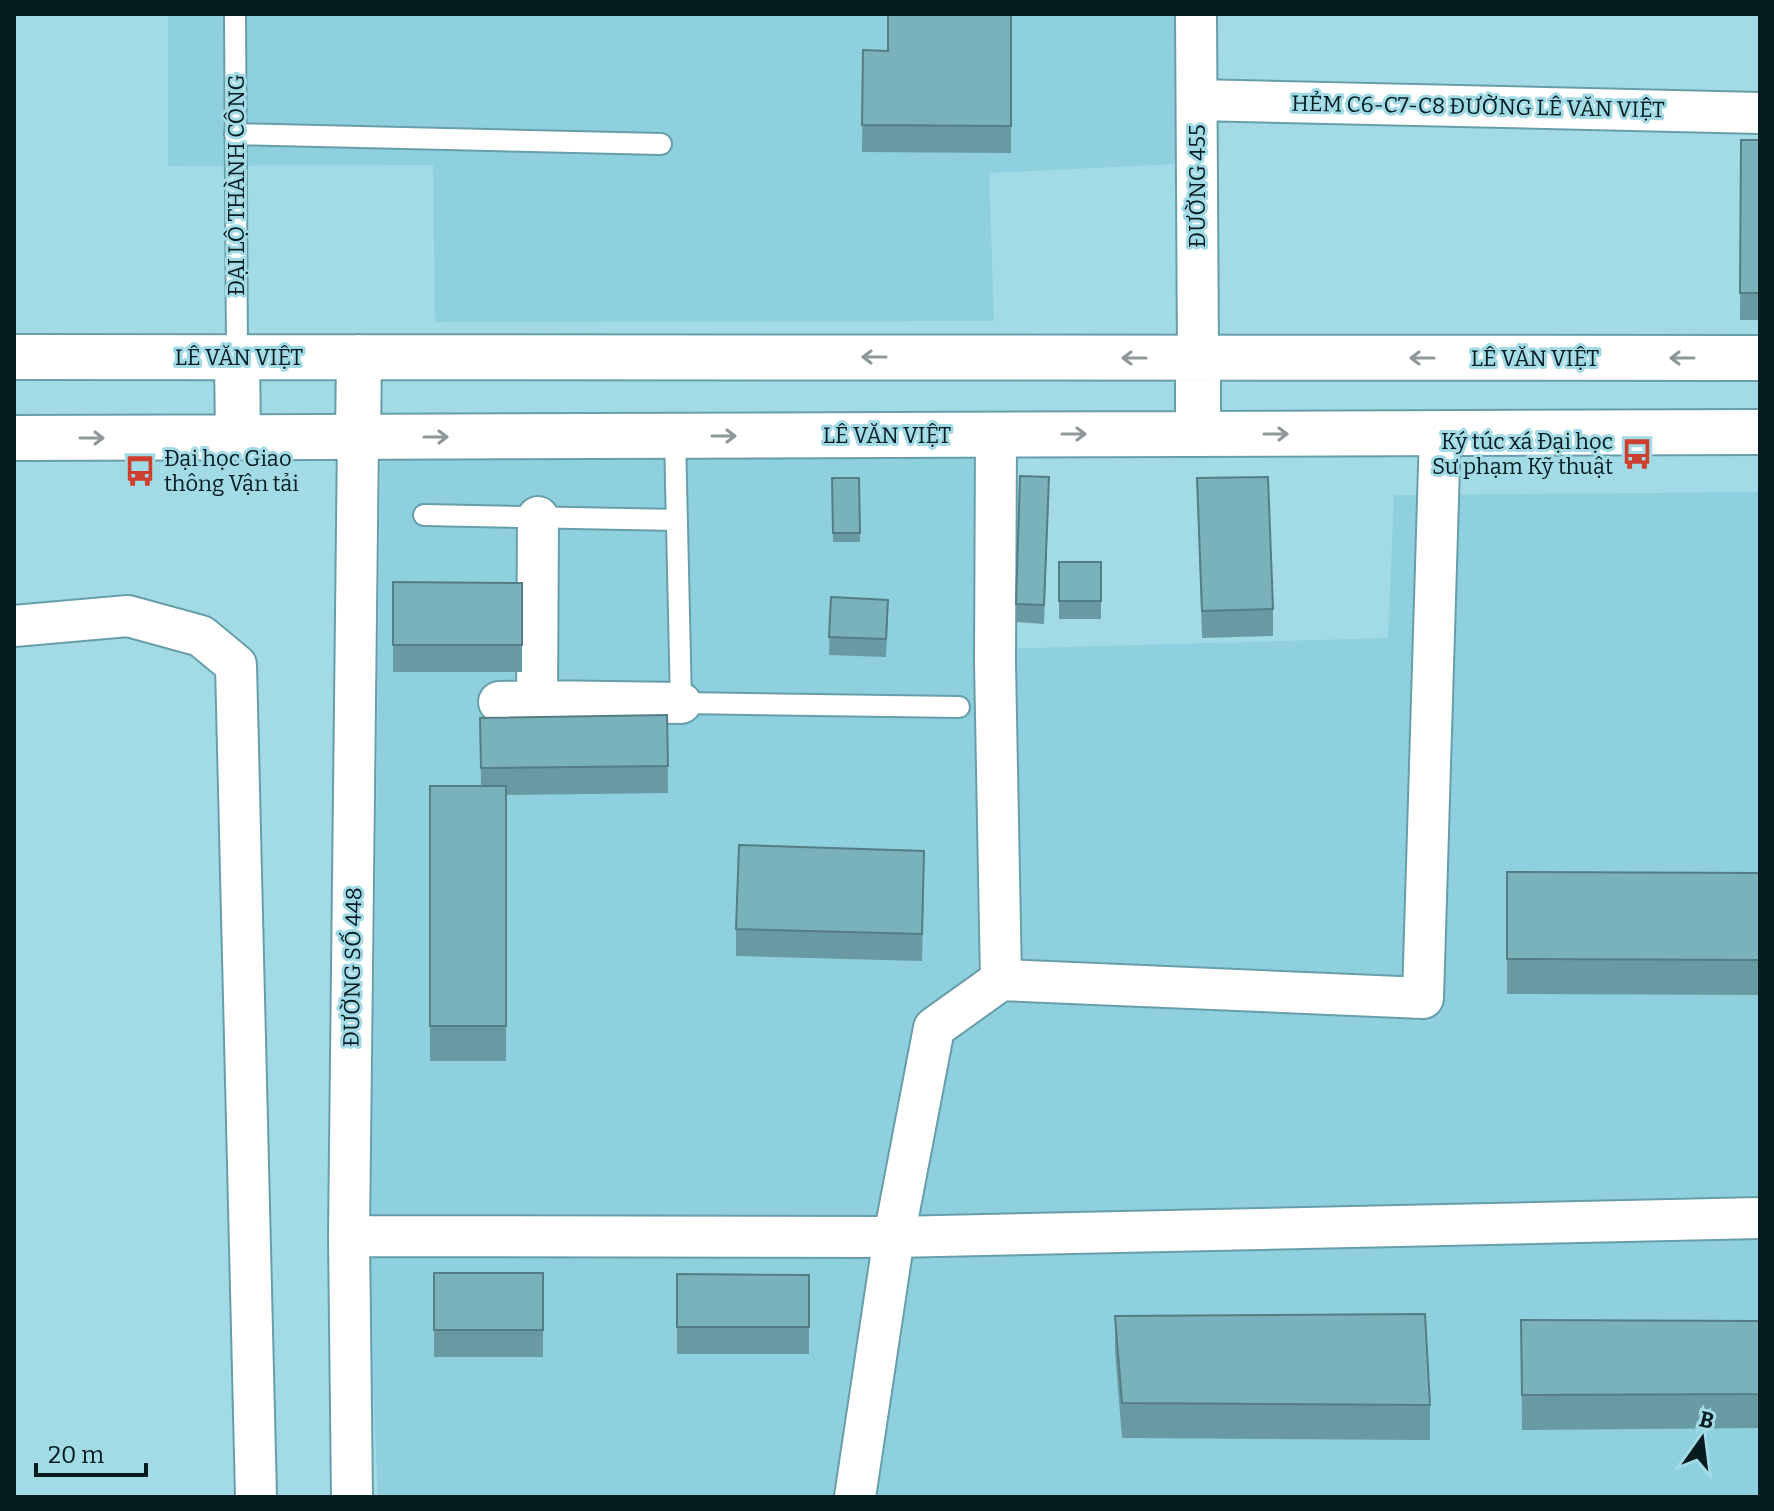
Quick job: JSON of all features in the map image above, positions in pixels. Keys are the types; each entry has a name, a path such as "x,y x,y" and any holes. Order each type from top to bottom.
{"main road":[{"name":"LÊ VĂN VIỆT","path":"14,357 1760,358"},
{"path":"237,357 238,438"},
{"path":"358,437 359,357"},
{"path":"1198,358 1198,434"},
{"name":"LÊ VĂN VIỆT","path":"14,438 1760,432"}],"street":[{"name":"ĐƯỜNG 455","path":"1196,14 1198,358"},
{"name":"HẺM C6-C7-C8 ĐƯỜNG LÊ VĂN VIỆT","path":"1197,100 1760,113"},
{"path":"855,1497 894,1237 934,1028 1001,980 1423,998 1440,433"},
{"path":"996,435 995,663 1001,980"},
{"name":"ĐƯỜNG SỐ 448","path":"352,1497 349,1236 358,437"},
{"path":"538,517 518,702 681,703"},
{"path":"14,626 128,616 201,636 236,665 256,1497"},
{"path":"349,1236 894,1237 1760,1218"}],"lane":[{"name":"ĐẠI LỘ THÀNH CÔNG","path":"235,14 237,357"},
{"path":"235,134 661,144"},
{"path":"675,436 681,703 959,707"},
{"path":"424,515 677,520"}],"shaded area":[{"path":"168,14 1177,14 1177,164 989,173 994,321 435,322 433,165 168,166"},
{"path":"996,435 999,649 1388,638 1394,495 1760,492 1760,1497 378,1497 368,1273 374,1246 371,1236 381,437"}],"building":[{"path":"888,14 1011,14 1011,126 862,125 863,50 888,51"},
{"path":"1741,140 1760,140 1760,293 1740,293"},
{"path":"1020,476 1049,477 1044,605 1016,604"},
{"path":"1268,477 1273,609 1202,611 1197,478"},
{"path":"832,478 859,478 860,533 833,533"},
{"path":"1059,562 1101,562 1101,601 1059,601"},
{"path":"393,582 522,583 522,645 393,645"},
{"path":"831,597 888,600 886,639 829,637"},
{"path":"667,715 668,766 481,768 480,718"},
{"path":"430,786 506,786 506,1026 430,1026"},
{"path":"739,845 924,851 922,934 736,929"},
{"path":"1507,872 1760,873 1760,960 1507,959"},
{"path":"434,1273 543,1273 543,1330 434,1330"},
{"path":"677,1274 809,1275 809,1327 677,1327"},
{"path":"1425,1314 1430,1405 1122,1403 1115,1316"},
{"path":"1521,1320 1760,1321 1760,1394 1522,1395"}],"place":[{"name":"Ký túc xá Đại học Sư phạm Kỹ thuật","path":"1637,454"},
{"name":"Đại học Giao thông Vận tải","path":"140,471"}]}
